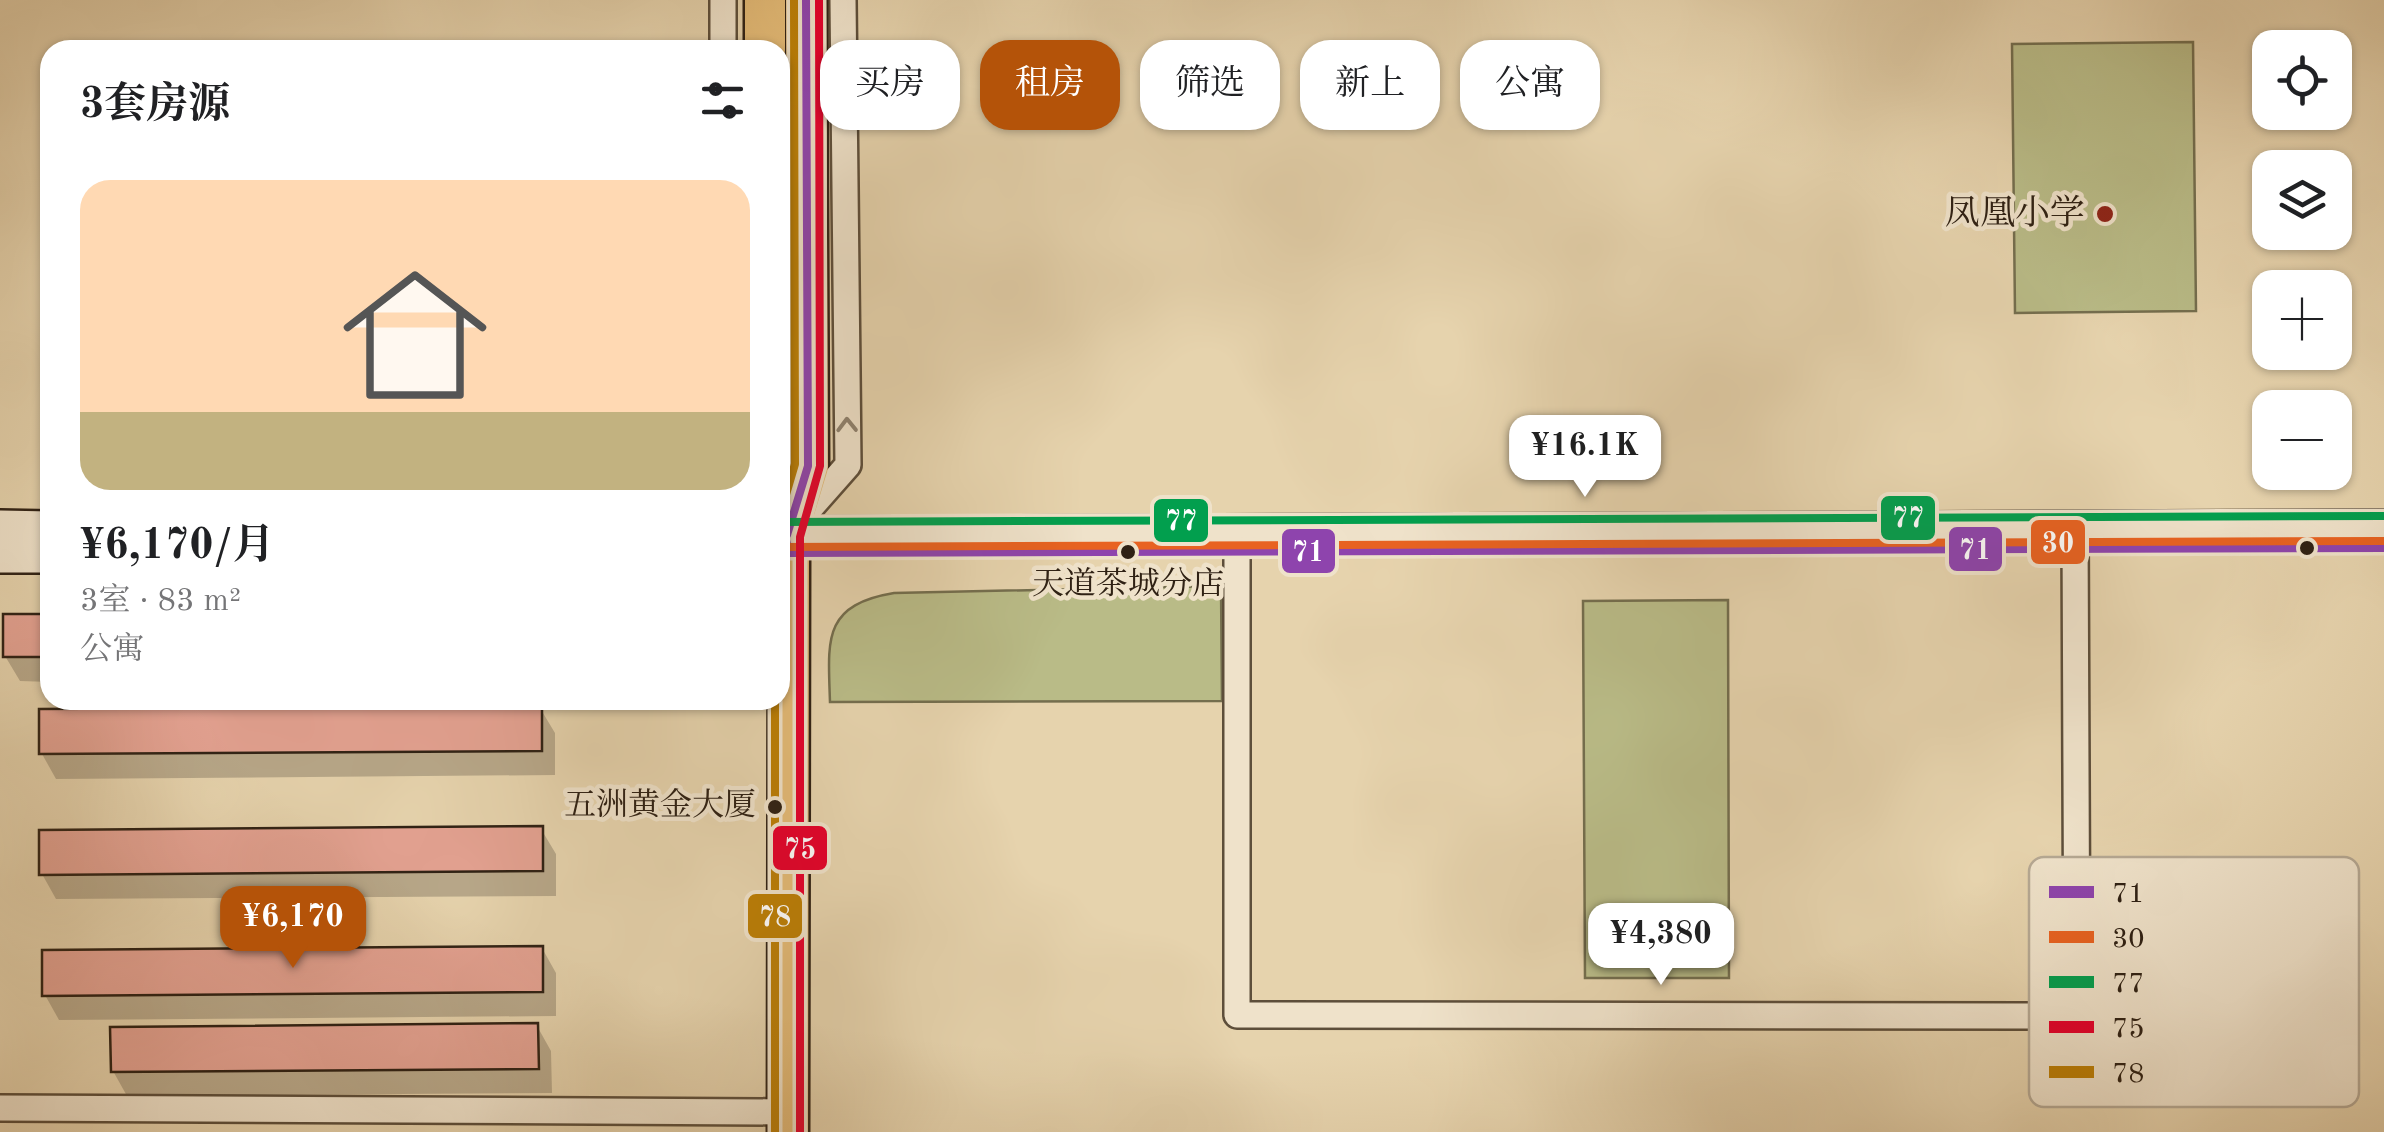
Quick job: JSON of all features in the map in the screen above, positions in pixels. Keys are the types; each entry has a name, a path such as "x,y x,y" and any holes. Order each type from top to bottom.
{"main road":[{"path":"765,0 765,40"},
{"path":"790,517 808,466 825,148 806,0"},
{"path":"0,528 40,529"},
{"path":"790,537 1236,545 2075,538 2384,528"},
{"path":"2075,538 2384,548"},
{"path":"0,555 40,555"},
{"path":"784,710 788,1122"}],"street":[{"path":"723,0 723,40"},
{"path":"825,148 844,0"},
{"path":"2075,538 2076,857"},
{"path":"1236,545 1238,1015 2029,1016"},
{"path":"0,1108 325,1120 788,1122"}],"green space":[{"name":"凤凰小学","path":"2193,42 2196,311 2015,313 2012,44"},
{"path":"1221,586 1222,701 830,702 829,660 834,629 853,606 870,599 894,593"},
{"path":"1728,600 1729,978 1585,978 1583,601"}],"building":[{"path":"3,614 40,614 40,657 3,657"},
{"path":"39,709 542,710 542,751 39,754"},
{"path":"543,826 543,871 39,875 39,830"},
{"path":"543,946 543,992 42,996 42,950"},
{"path":"538,1023 539,1069 111,1072 110,1027"}],"transit line":[{"name":"78","path":"790,481 795,464 794,0"},
{"name":"71","path":"790,525 808,466 806,0"},
{"name":"75","path":"800,1132 800,537 820,466 819,0"},
{"name":"77","path":"790,522 2384,516"},
{"name":"30","path":"790,547 2384,541"},
{"name":"71","path":"790,553 2384,548"},
{"name":"78","path":"775,710 775,1132"}],"place":[{"name":"凤凰小学","path":"2105,214"},
{"name":"天道茶城分店","path":"1128,552"},
{"name":"五洲黄金大厦","path":"775,807"}]}
